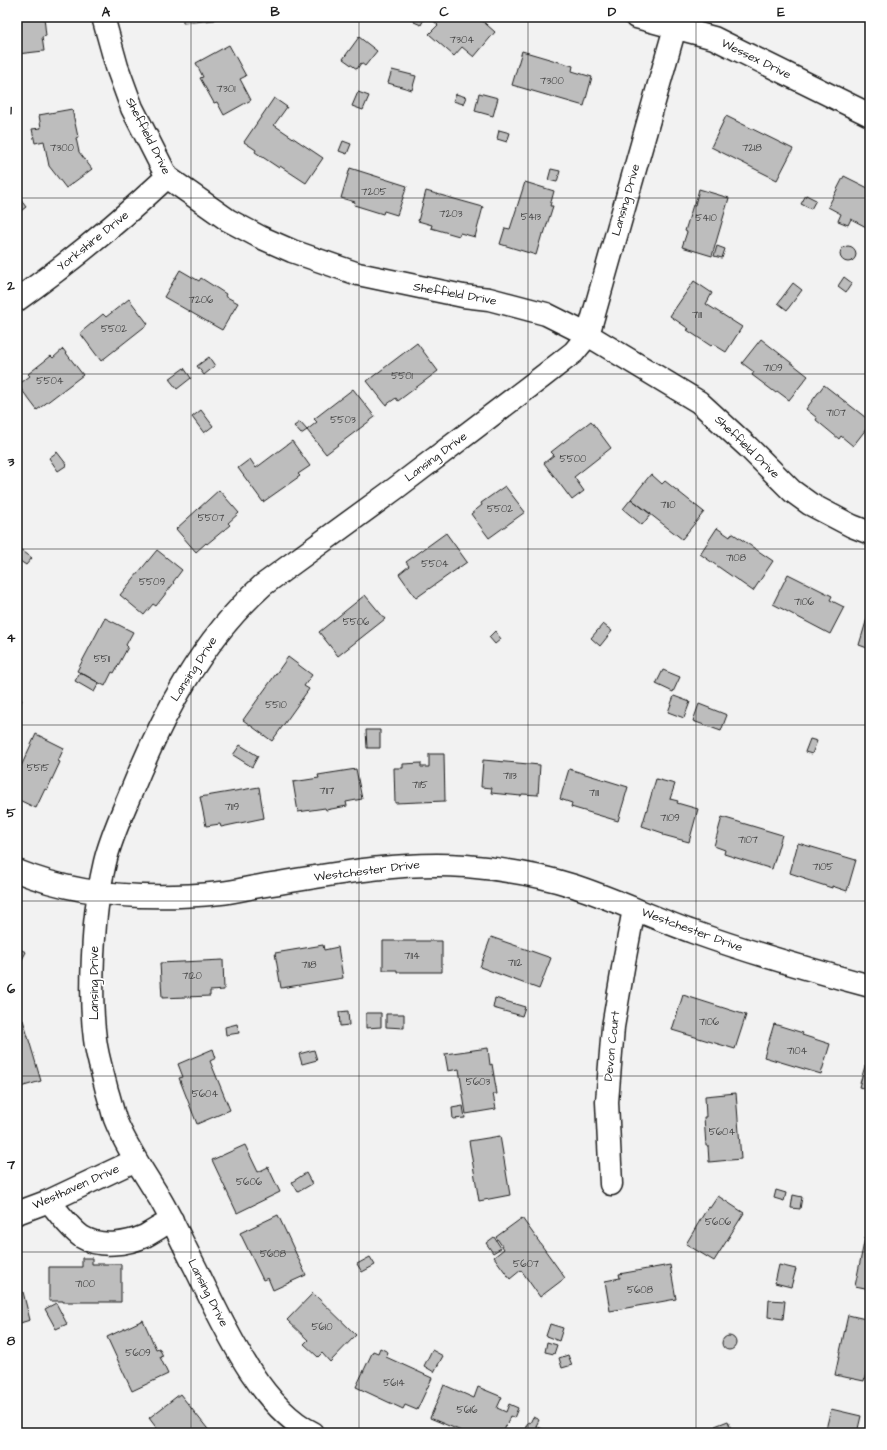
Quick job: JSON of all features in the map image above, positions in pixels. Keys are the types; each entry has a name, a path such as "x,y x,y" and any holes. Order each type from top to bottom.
{"street":[{"name":"Sheffield Drive","path":"103,17 117,67 132,108 166,177 228,220 260,237 292,251 358,274 455,294 489,299 546,314 588,335 699,402 748,447 792,491 810,504 852,526 870,533"},
{"name":"Wessex Drive","path":"636,17 677,23 714,38 870,115"},
{"name":"Lansing Drive","path":"313,1433 303,1428 284,1413 260,1386 247,1366 208,1293 172,1220 136,1160 115,1118 95,1042 92,999 92,955 98,892 105,862 113,835 142,764 170,704 198,659 238,609 263,585 396,488 574,352 588,335 677,23"},
{"name":"Yorkshire Drive","path":"17,300 40,284 131,210 166,177"},
{"name":"Westchester Drive","path":"17,871 53,883 98,892 147,896 222,893 355,871 429,864 504,870 572,885 693,932 777,960 870,986"},
{"name":"Devon Court","path":"611,1184 606,1102 613,1027 634,909"},
{"name":"Westhaven Drive","path":"17,1213 48,1201 136,1160"},
{"path":"48,1201 77,1233 93,1242 104,1244 132,1241 172,1220"}],"building":[{"path":"17,17 44,17 46,36 42,37 44,51 17,54"},
{"path":"183,17 215,17 215,20 183,23"},
{"path":"416,17 425,17 421,25 414,22"},
{"path":"429,17 478,17 495,32 474,57 462,47 454,56 429,34 438,25"},
{"path":"359,37 377,51 365,66 361,63 357,69 343,59"},
{"path":"229,45 246,76 240,79 251,100 224,115 217,102 214,103 200,78 203,77 196,63"},
{"path":"522,51 573,66 572,71 592,77 584,106 512,85"},
{"path":"392,70 416,76 412,90 388,83"},
{"path":"358,92 369,96 363,110 352,106"},
{"path":"479,93 498,98 493,116 475,111"},
{"path":"456,94 466,97 463,104 453,101"},
{"path":"274,98 287,107 274,125 323,158 306,183 280,166 279,168 255,152 256,150 244,142"},
{"path":"72,109 78,137 76,138 79,152 92,169 66,188 49,166 44,141 35,143 32,129 41,128 39,115"},
{"path":"726,116 793,149 777,180 711,147"},
{"path":"499,130 510,133 507,142 497,139"},
{"path":"343,141 351,144 347,154 339,151"},
{"path":"350,168 407,186 397,215 384,211 383,214 354,205 355,202 341,198"},
{"path":"551,169 560,171 557,182 548,180"},
{"path":"844,176 870,189 870,229 851,219 848,225 838,221 841,214 828,207"},
{"path":"525,182 554,191 550,206 553,206 544,234 542,234 536,255 500,244 505,228 510,229"},
{"path":"699,189 729,198 712,256 682,247 687,232 685,231 693,205 695,205"},
{"path":"426,191 483,207 475,237 460,233 459,236 431,228 432,225 418,221"},
{"path":"17,195 26,207 17,214"},
{"path":"806,195 816,200 811,209 801,204"},
{"path":"717,246 725,249 722,258 714,256"},
{"path":"848,246 854,248 856,254 854,260 848,262 842,260 840,254 842,248"},
{"path":"180,270 199,281 201,278 226,294 225,296 238,303 222,330 164,297"},
{"path":"844,277 852,283 846,292 838,286"},
{"path":"694,281 712,293 706,304 742,327 726,352 713,344 711,346 687,330 689,329 670,316"},
{"path":"793,283 802,290 787,310 778,303"},
{"path":"129,299 148,324 101,361 80,333 103,314 106,317"},
{"path":"761,339 808,376 789,400 777,391 776,393 752,375 754,372 742,363"},
{"path":"417,343 438,371 398,401 396,398 386,405 367,381"},
{"path":"63,349 83,375 37,410 18,385 30,376 28,374 51,356 53,358"},
{"path":"209,357 215,366 204,375 197,366"},
{"path":"184,368 191,378 177,389 169,379"},
{"path":"824,385 870,421 870,424 853,446 841,436 839,439 816,420 817,418 806,409"},
{"path":"353,389 375,417 326,454 307,430 317,422 314,419"},
{"path":"201,410 213,426 204,433 192,417"},
{"path":"591,421 611,448 574,477 584,491 572,500 544,463 554,455 551,452"},
{"path":"300,422 307,430 301,434 294,426"},
{"path":"292,441 310,466 298,474 300,476 263,502 238,468 250,459 256,468"},
{"path":"57,452 67,465 58,471 49,458"},
{"path":"651,474 662,484 665,481 704,512 682,539 631,499"},
{"path":"505,486 525,512 489,538 471,514 482,505 481,503"},
{"path":"219,490 239,513 228,523 230,525 196,552 176,529"},
{"path":"631,499 651,514 642,525 623,509"},
{"path":"717,528 730,537 732,533 773,561 753,591 700,554"},
{"path":"446,533 467,562 416,598 399,574 409,566 406,562"},
{"path":"20,549 32,558 26,565 17,559 17,554"},
{"path":"157,550 182,570 156,606 153,604 144,615 120,595"},
{"path":"788,574 832,596 830,600 844,607 830,634 773,604"},
{"path":"365,595 385,619 338,656 319,632"},
{"path":"868,615 870,615 870,649 859,645"},
{"path":"105,618 133,632 126,645 128,647 105,686 77,671"},
{"path":"603,624 612,631 600,646 591,638"},
{"path":"495,631 501,639 495,644 489,637"},
{"path":"288,657 312,675 304,686 309,689 272,741 243,720"},
{"path":"663,670 680,677 673,692 656,684"},
{"path":"80,672 99,683 94,692 75,681"},
{"path":"674,696 690,702 684,718 668,712"},
{"path":"17,697 22,700 17,711"},
{"path":"699,704 727,715 721,731 693,721"},
{"path":"366,730 380,730 380,748 367,748"},
{"path":"36,734 64,748 58,761 60,762 47,790 45,789 36,808 17,799 17,775"},
{"path":"810,739 817,741 812,754 805,752"},
{"path":"240,745 258,756 252,767 233,755"},
{"path":"429,754 444,754 445,801 395,803 394,768 403,768 403,764 421,763 421,767 429,767"},
{"path":"483,760 540,765 538,795 522,794 521,796 491,793 492,788 481,787"},
{"path":"356,769 362,799 346,802 347,806 326,810 325,808 298,812 293,782 319,778 318,775"},
{"path":"569,769 628,787 618,821 571,807 572,803 560,799"},
{"path":"656,779 675,784 670,799 678,801 677,803 698,809 689,842 663,835 663,833 642,826"},
{"path":"259,787 264,818 221,827 220,824 206,826 200,797"},
{"path":"722,817 782,835 772,869 724,854 725,850 714,846"},
{"path":"798,843 856,860 847,891 832,886 832,888 790,873"},
{"path":"491,937 551,958 539,989 480,967"},
{"path":"383,941 442,941 442,972 397,972 397,970 383,970"},
{"path":"323,945 324,950 338,947 343,978 281,988 275,953"},
{"path":"17,948 26,952 17,969"},
{"path":"223,960 224,990 210,991 210,996 162,998 160,963"},
{"path":"683,995 746,1015 735,1049 672,1030"},
{"path":"495,998 525,1007 522,1016 493,1008"},
{"path":"348,1011 349,1025 340,1026 339,1012"},
{"path":"366,1013 381,1013 381,1027 366,1028"},
{"path":"386,1014 404,1014 404,1028 386,1027"},
{"path":"23,1020 41,1081 17,1088 17,1022"},
{"path":"237,1024 239,1033 226,1035 225,1027"},
{"path":"774,1024 803,1033 802,1035 830,1044 821,1074 764,1057"},
{"path":"488,1048 490,1065 492,1064 497,1094 493,1094 496,1109 466,1114 459,1069 448,1071 445,1054"},
{"path":"213,1049 216,1058 210,1061 230,1110 197,1124 179,1078 183,1077 178,1064"},
{"path":"314,1050 317,1060 302,1064 299,1054"},
{"path":"865,1066 870,1067 870,1090 859,1087"},
{"path":"736,1093 741,1159 709,1162 708,1146 706,1146 704,1117 706,1117 705,1096"},
{"path":"463,1106 465,1118 453,1119 452,1108"},
{"path":"500,1136 510,1195 479,1201 469,1141"},
{"path":"245,1145 258,1172 268,1167 280,1192 237,1213 212,1160"},
{"path":"306,1173 312,1184 298,1192 292,1182"},
{"path":"776,1190 786,1193 784,1201 774,1198"},
{"path":"793,1195 802,1197 800,1209 791,1208"},
{"path":"718,1196 744,1213 714,1261 686,1244 708,1207 710,1208"},
{"path":"278,1215 306,1275 273,1290 268,1278 263,1280 240,1233"},
{"path":"522,1218 565,1278 540,1297 521,1270 510,1279 494,1257 504,1249 496,1237"},
{"path":"494,1237 501,1248 493,1253 486,1243"},
{"path":"865,1238 870,1239 870,1289 855,1286"},
{"path":"370,1257 375,1265 362,1272 357,1264"},
{"path":"82,1258 92,1258 92,1264 121,1264 121,1302 49,1301 49,1267 82,1267"},
{"path":"670,1265 676,1299 610,1311 605,1281 620,1278 619,1274"},
{"path":"779,1265 796,1269 791,1287 775,1283"},
{"path":"23,1292 30,1320 17,1324 17,1293"},
{"path":"313,1293 356,1335 330,1362 322,1353 318,1357 304,1344 308,1340 287,1320"},
{"path":"769,1300 785,1301 783,1319 768,1317"},
{"path":"56,1303 67,1324 56,1329 45,1309"},
{"path":"848,1315 870,1320 870,1370 867,1369 864,1381 835,1375"},
{"path":"143,1320 156,1349 159,1348 163,1356 160,1357 168,1374 132,1391 107,1337"},
{"path":"550,1324 563,1328 559,1341 546,1336"},
{"path":"729,1336 734,1338 736,1343 734,1348 729,1350 724,1348 722,1343 724,1338"},
{"path":"547,1342 557,1345 554,1354 545,1352"},
{"path":"380,1348 388,1352 386,1357 432,1378 417,1410 405,1405 403,1409 356,1387 373,1351 378,1353"},
{"path":"432,1350 443,1356 434,1372 424,1366"},
{"path":"568,1355 572,1365 562,1368 559,1358"},
{"path":"444,1385 474,1398 478,1387 502,1397 497,1408 506,1412 509,1404 518,1408 514,1418 510,1416 503,1433 466,1433 430,1418"},
{"path":"180,1394 211,1433 155,1433 158,1430 149,1418"},
{"path":"831,1409 861,1416 857,1433 825,1433"},
{"path":"533,1417 539,1420 536,1426 551,1433 523,1433 528,1422 530,1423"},
{"path":"728,1421 732,1432 718,1433 715,1426"}]}
